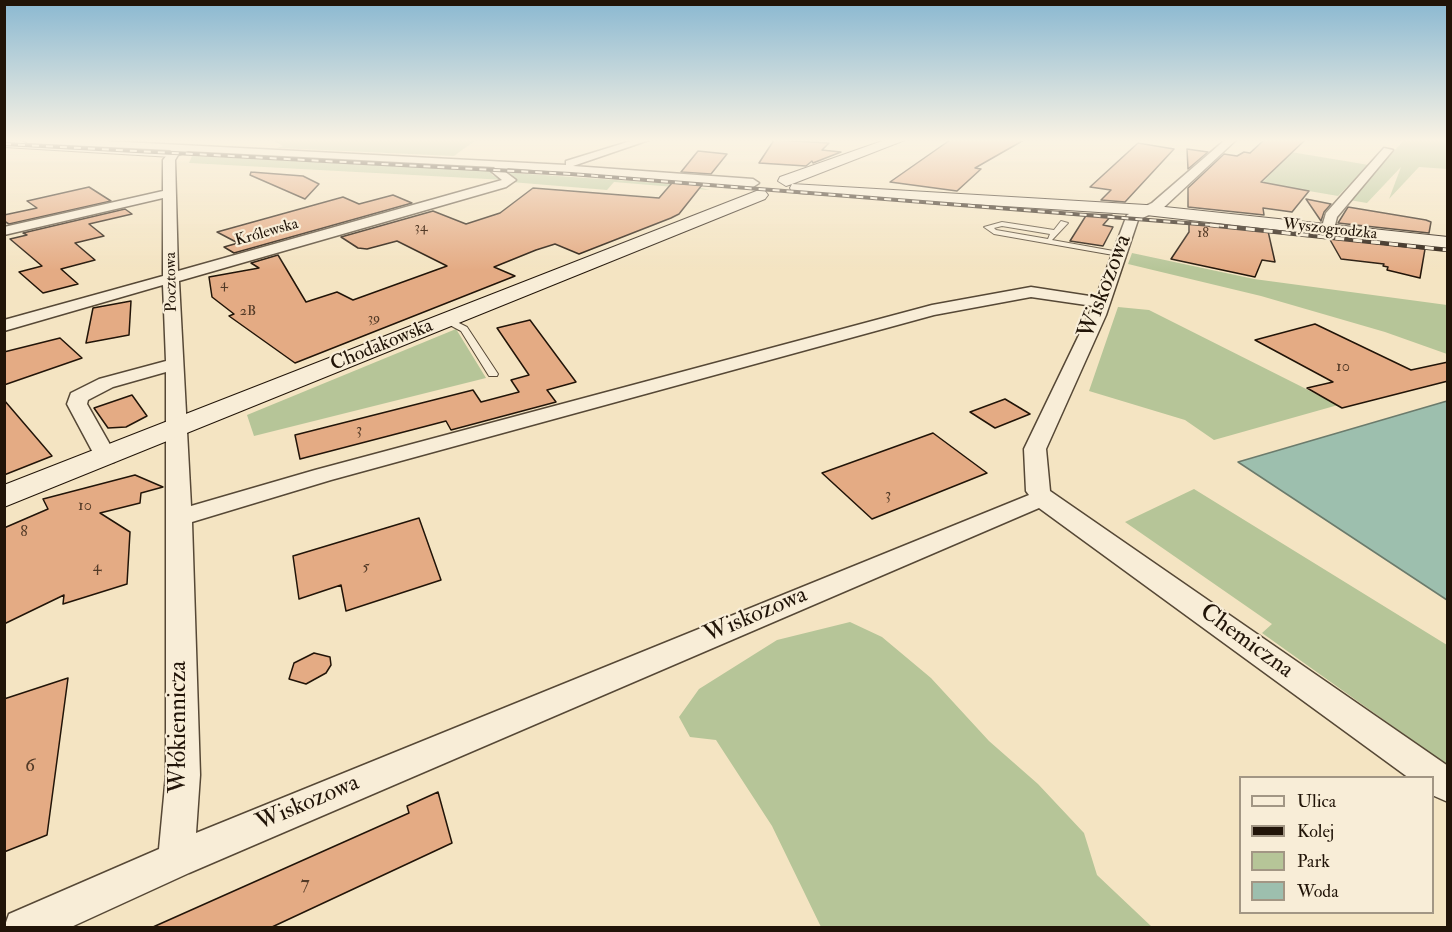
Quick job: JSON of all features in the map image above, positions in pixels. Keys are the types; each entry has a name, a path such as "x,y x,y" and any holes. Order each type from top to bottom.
{"main road":[{"name":"Chodakowska","path":"4,497 791,183"},
{"name":"Wyszogrodzka","path":"777,189 838,190 1142,212 1448,243"},
{"name":"Wyszogrodzka","path":"777,189 995,209 1142,212"}],"street":[{"name":"Pocztowa","path":"170,183 171,279 178,427"},
{"name":"Królewska","path":"4,326 503,183"},
{"name":"Wyszogrodzka","path":"732,183 777,189"},
{"path":"1142,212 1157,206 1182,183"},
{"path":"1328,230 1331,216 1359,183"},
{"path":"4,231 170,193"},
{"name":"Wiskozowa","path":"176,860 999,514 1043,499 1038,491 1035,449 1102,303 1131,218 1142,212"},
{"path":"178,518 323,475 932,310 1031,292 1102,303"},
{"path":"106,457 76,404 78,397 106,383 174,364"},
{"name":"Włókiennicza","path":"176,860 183,775 178,427"},
{"name":"Chemiczna","path":"1043,499 1434,776"},
{"name":"Chemiczna","path":"1434,776 1448,786"},
{"path":"23,927 176,860"}],"lane":[{"path":"1048,242 1064,222"},
{"path":"1056,233 1002,224 988,227 994,232 1119,254"},
{"path":"447,320 464,329 493,374"}],"green space":[{"path":"529,183 613,183 607,190"},
{"path":"632,183 688,185 710,190"},
{"path":"1265,183 1351,183 1338,196"},
{"path":"1364,183 1385,183 1367,203 1349,200"},
{"path":"1395,183 1404,183 1389,199"},
{"path":"1132,253 1254,279 1447,305 1447,354 1385,332 1261,296 1128,264"},
{"path":"1118,307 1149,310 1338,405 1214,440 1185,420 1089,391"},
{"path":"456,329 486,378 254,436 247,415"},
{"path":"1194,489 1447,645 1447,765 1262,633 1272,624 1125,522"},
{"path":"850,622 882,637 931,678 989,741 1038,784 1084,833 1097,875 1152,927 821,927 772,826 716,740 690,737 679,717 699,689 777,640"}],"water":[{"path":"1447,401 1447,600 1238,462"}],"building":[{"path":"269,183 319,184 305,199"},
{"path":"672,183 702,185 679,214 671,218 579,254 555,244 536,250 494,267 515,276 295,363 229,316 234,314 212,297 209,277 259,268 251,263 278,255 306,302 337,292 353,300 447,266 397,241 367,249 358,248 341,237 433,211 466,224 500,213 533,188 659,198"},
{"path":"901,183 965,183 957,191"},
{"path":"1094,183 1142,183 1125,202 1101,200 1111,190 1090,187"},
{"path":"1193,183 1269,183 1309,191 1292,212 1263,208 1264,215 1188,207 1188,188"},
{"path":"89,187 111,201 9,224 4,221 4,215 37,208 27,201"},
{"path":"393,195 412,203 234,253 224,247 238,243 217,232 343,197 359,204"},
{"path":"1306,199 1331,204 1324,212 1321,221"},
{"path":"1348,207 1426,220 1431,222 1429,233 1338,223"},
{"path":"125,209 132,214 89,224 104,236 75,243 95,260 61,269 78,284 43,293 19,272 42,266 10,239 27,235 23,233"},
{"path":"1087,214 1112,215 1103,225 1113,227 1103,246 1070,241"},
{"path":"1189,222 1268,231 1275,262 1262,260 1255,277 1171,259 1189,232"},
{"path":"1329,238 1425,249 1420,278 1387,270 1388,267 1383,266 1384,264 1341,259"},
{"path":"131,301 129,335 86,343 93,308"},
{"path":"530,320 576,382 547,390 556,402 451,430 446,421 300,459 295,435 473,390 481,402 519,392 511,380 529,375 497,328"},
{"path":"1315,324 1411,370 1448,362 1448,381 1342,408 1307,388 1333,382 1255,340"},
{"path":"60,338 82,358 4,385 4,352"},
{"path":"132,395 147,416 126,427 108,428 94,408"},
{"path":"1005,399 1030,414 995,428 970,412"},
{"path":"4,400 52,456 4,475"},
{"path":"933,433 987,473 872,519 822,473"},
{"path":"135,475 163,487 141,493 140,503 100,513 130,532 127,584 63,604 64,595 4,624 4,528 48,509 43,499"},
{"path":"419,518 441,580 346,611 341,585 299,599 293,556"},
{"path":"314,653 330,657 331,665 326,673 306,684 289,679 294,663"},
{"path":"68,678 47,835 4,852 4,699"},
{"path":"438,792 452,843 272,927 153,927 409,813 407,806"}],"railway":[{"path":"690,183 1224,226"},
{"path":"1210,225 1448,250"}]}
